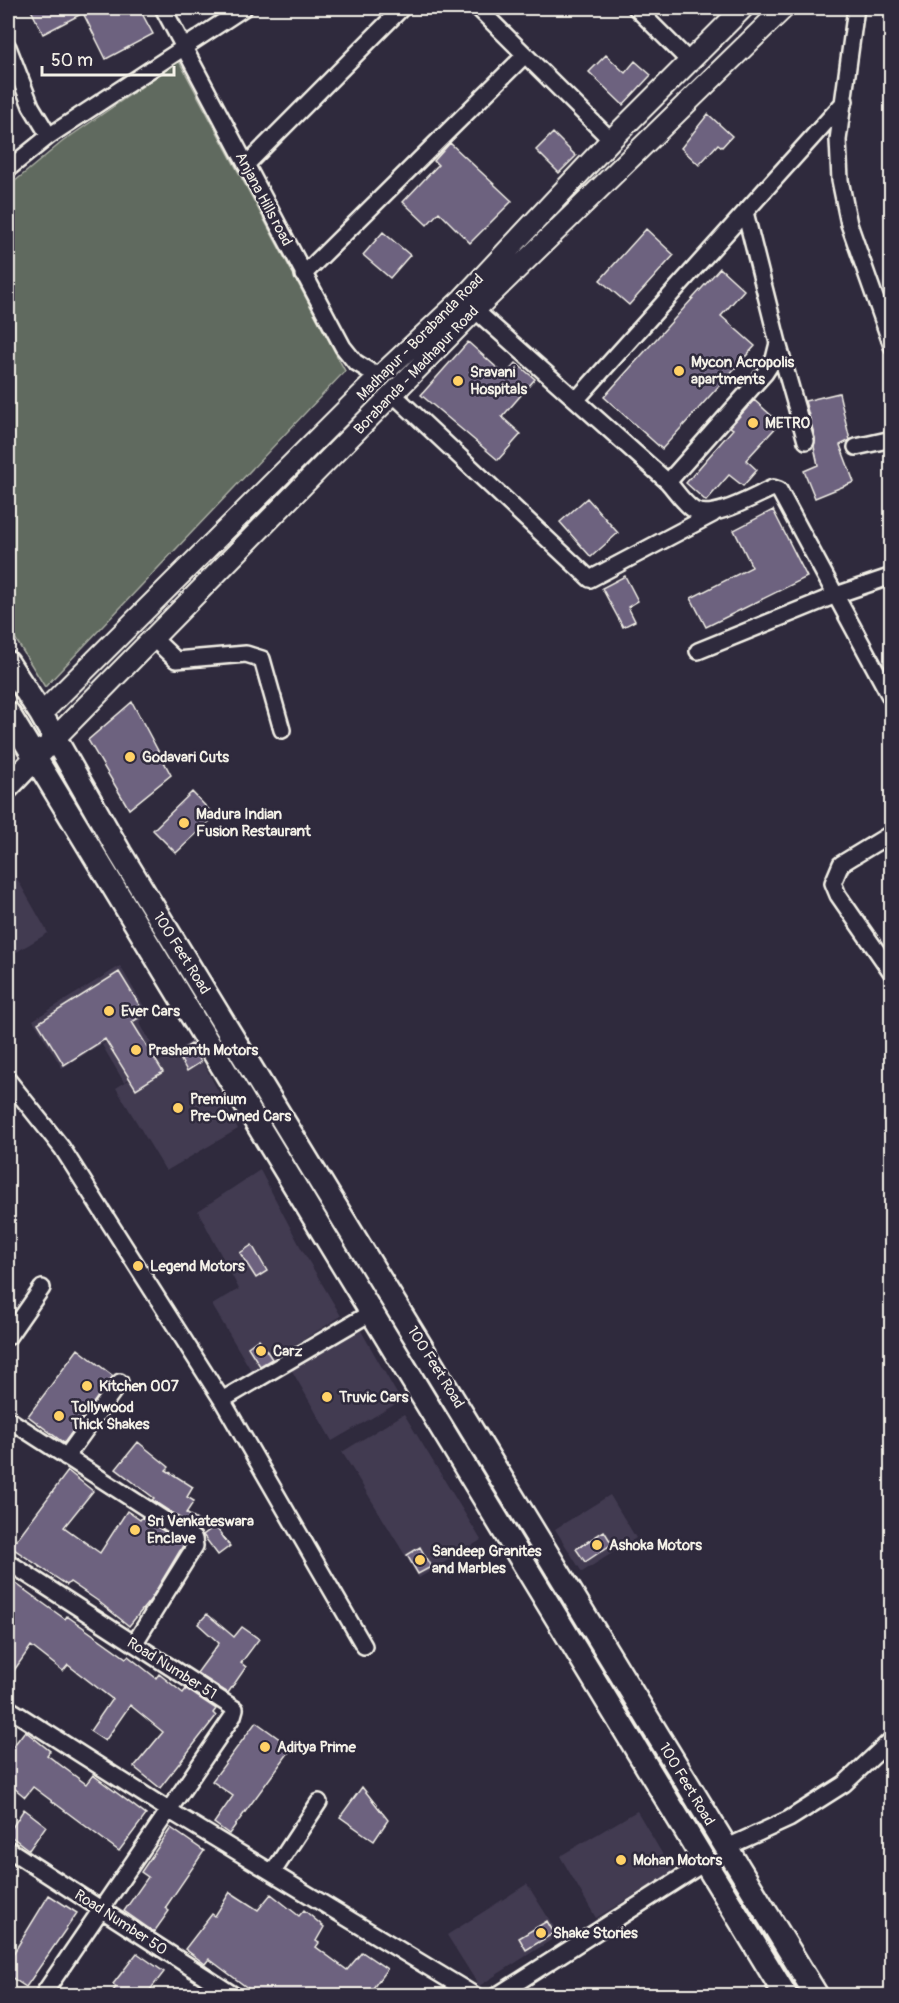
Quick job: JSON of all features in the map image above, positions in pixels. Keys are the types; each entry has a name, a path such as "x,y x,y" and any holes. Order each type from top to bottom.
{"main road":[{"name":"100 Feet Road","path":"8,663 126,863 519,1503 725,1848 817,1995"},
{"name":"100 Feet Road","path":"8,713 14,741 33,759 786,1995"},
{"path":"14,741 40,714"},
{"path":"8,787 54,739"}],"street":[{"name":"Anjana Hills road","path":"163,8 348,355 379,377"},
{"path":"8,170 49,136 244,8"},
{"path":"246,165 402,8"},
{"path":"478,8 611,140"},
{"path":"636,8 688,60"},
{"name":"Madhapur - Borabanda Road","path":"40,714 379,377 462,299 688,60 743,8"},
{"name":"Borabanda - Madhapur Road","path":"54,739 475,310 784,8"},
{"path":"856,8 838,140 840,180 849,224 891,346"},
{"path":"8,47 12,72 49,136"},
{"path":"303,274 525,55"},
{"path":"577,399 845,101"},
{"path":"745,212 778,343 806,441"},
{"path":"475,310 668,482 692,508 702,513 713,514"},
{"path":"668,482 765,373 774,359 778,343"},
{"path":"393,394 590,579 713,514 773,488 779,490 891,700"},
{"path":"856,447 891,439"},
{"path":"698,651 836,595 891,576"},
{"path":"153,638 176,660 246,654 262,659 282,730"},
{"path":"891,833 841,864 835,873 833,883 838,895 891,972"},
{"path":"8,1080 62,1148 222,1400 364,1646"},
{"path":"8,1337 42,1288"},
{"path":"222,1400 372,1312"},
{"path":"66,1457 120,1382"},
{"path":"8,1419 194,1539 195,1546 134,1644"},
{"name":"Road Number 51","path":"8,1562 234,1709 233,1716 170,1811"},
{"path":"8,1708 170,1811 476,1995"},
{"path":"725,1848 789,1819 844,1784 891,1739"},
{"path":"273,1872 320,1802"},
{"path":"42,1995 170,1811"},
{"name":"Road Number 50","path":"8,1849 235,1995"},
{"path":"496,1995 704,1863"}],"shaded area":[{"path":"8,863 48,933 8,957"},
{"path":"120,966 149,1015 139,1022 160,1058 124,1082 102,1045 118,1034 62,1068 33,1020"},
{"name":"Premium Pre-Owned Cars","path":"192,1041 238,1129 166,1171 116,1088"},
{"path":"260,1170 301,1248 341,1316 252,1372 212,1305 239,1289 198,1211"},
{"path":"360,1329 401,1401 332,1441 291,1369"},
{"path":"404,1414 481,1540 419,1578 342,1452"},
{"path":"610,1495 636,1538 582,1572 555,1529"},
{"path":"637,1811 673,1872 596,1918 560,1856"},
{"path":"527,1884 559,1935 479,1986 447,1935"}],"green space":[{"path":"179,61 345,371 45,687 8,627 8,187 62,142"}],"building":[{"path":"30,8 139,8 153,34 106,59 83,13 43,34"},
{"path":"606,55 625,73 635,61 651,75 623,105 589,72"},
{"path":"708,114 732,136 722,147 718,144 699,165 681,148"},
{"path":"553,133 576,156 559,173 536,150"},
{"path":"450,143 512,201 470,243 439,212 427,225 403,202 438,165 434,161"},
{"path":"646,229 674,255 629,305 600,280"},
{"path":"383,232 410,255 390,278 363,255"},
{"name":"Mycon Acropolis apartments","path":"720,268 744,290 721,316 755,346 662,449 604,397"},
{"path":"468,342 505,375 516,363 535,379 502,417 521,434 498,460 421,395"},
{"path":"839,393 850,440 840,445 854,482 815,498 804,471 818,465 814,447 815,438 805,401"},
{"path":"754,400 780,423 746,460 757,470 743,486 729,475 706,501 686,483 733,429 730,427"},
{"path":"587,498 618,533 591,557 560,522"},
{"path":"773,510 807,577 706,627 691,598 752,567 734,530"},
{"path":"625,576 638,601 628,607 635,621 623,627 602,588"},
{"name":"Godavari Cuts","path":"132,702 171,775 129,809 88,740"},
{"name":"Madura Indian Fusion Restaurant","path":"192,792 215,816 176,853 153,830"},
{"path":"119,972 145,1014 132,1022 163,1072 136,1089 105,1039 64,1065 38,1023"},
{"path":"191,1044 201,1062 187,1071 177,1053"},
{"path":"252,1245 267,1271 256,1278 240,1253"},
{"path":"259,1339 272,1359 260,1366 248,1347"},
{"path":"78,1349 113,1376 64,1443 28,1416"},
{"path":"138,1442 169,1467 166,1470 193,1487 187,1497 194,1501 186,1513 203,1524 198,1530 152,1500 154,1498 116,1469"},
{"path":"68,1471 93,1491 64,1527 100,1553 127,1511 140,1520 142,1517 184,1544 151,1599 129,1626 70,1582 67,1585 11,1547"},
{"path":"215,1526 230,1546 218,1555 203,1535"},
{"path":"604,1531 612,1544 585,1562 576,1549"},
{"path":"420,1547 431,1567 418,1574 407,1555"},
{"path":"8,1578 65,1619 67,1616 126,1658 128,1656 156,1678 159,1674 183,1693 186,1689 216,1709 213,1713 216,1716 160,1788 134,1767 163,1732 130,1705 105,1741 90,1731 112,1699 68,1665 63,1671 31,1646 8,1679"},
{"path":"207,1614 234,1637 242,1627 259,1639 241,1663 246,1667 228,1693 197,1673 219,1643 198,1624"},
{"path":"256,1722 292,1748 229,1834 214,1823 233,1796 212,1781"},
{"path":"25,1731 50,1751 47,1755 86,1784 93,1775 146,1815 119,1851 33,1787 25,1797 8,1783 8,1753"},
{"path":"362,1787 388,1820 374,1841 340,1817"},
{"path":"24,1809 46,1826 29,1850 8,1834"},
{"path":"171,1828 204,1851 165,1908 169,1911 154,1932 124,1911 148,1877 141,1872"},
{"path":"230,1892 258,1910 271,1894 299,1916 304,1910 324,1927 316,1941 319,1943 316,1947 347,1970 362,1952 387,1969 368,1995 257,1995 209,1959 205,1964 185,1949 212,1914 215,1916"},
{"path":"49,1895 77,1913 26,1987 8,1975 8,1962"},
{"path":"547,1921 554,1933 526,1950 519,1938"},
{"path":"137,1953 164,1972 146,1995 110,1995 116,1987 113,1984"}],"place":[{"name":"Mycon Acropolis apartments","path":"679,371"},
{"name":"Sravani Hospitals","path":"458,381"},
{"name":"METRO","path":"753,423"},
{"name":"Godavari Cuts","path":"130,757"},
{"name":"Madura Indian Fusion Restaurant","path":"184,823"},
{"name":"Ever Cars","path":"109,1011"},
{"name":"Prashanth Motors","path":"136,1050"},
{"name":"Premium Pre-Owned Cars","path":"178,1108"},
{"name":"Legend Motors","path":"138,1266"},
{"name":"Carz","path":"261,1351"},
{"name":"Kitchen 007","path":"87,1386"},
{"name":"Truvic Cars","path":"327,1397"},
{"name":"Tollywood Thick Shakes","path":"59,1416"},
{"name":"Sri Venkateswara Enclave","path":"135,1530"},
{"name":"Ashoka Motors","path":"597,1545"},
{"name":"Sandeep Granites and Marbles","path":"420,1560"},
{"name":"Aditya Prime","path":"265,1747"},
{"name":"Mohan Motors","path":"621,1860"},
{"name":"Shake Stories","path":"541,1933"}]}
